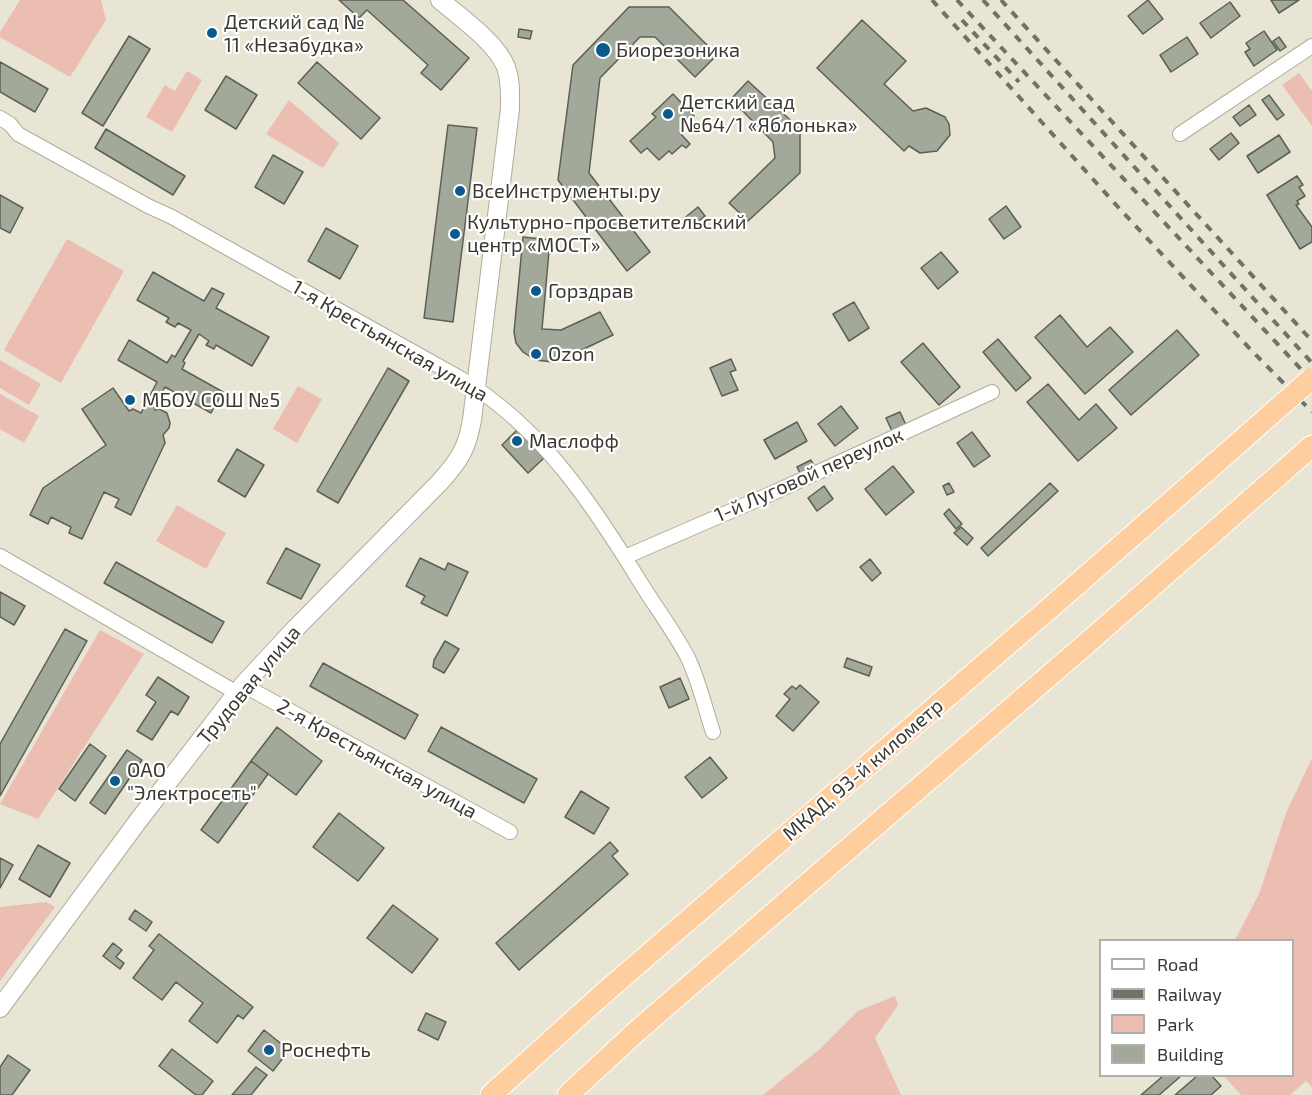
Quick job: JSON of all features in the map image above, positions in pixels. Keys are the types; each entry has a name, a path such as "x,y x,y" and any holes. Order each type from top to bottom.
{"highway":[{"name":"МКАД, 93-й километр","path":"491,1095 579,1015 1312,378"},
{"path":"568,1095 637,1031 1312,446"}],"main road":[{"name":"Трудовая улица","path":"0,1008 138,821 240,689 304,620 455,466 464,451 469,435 510,110 510,86 500,55 440,0"}],"street":[{"path":"1180,134 1312,46"},
{"name":"1-я Крестьянская улица","path":"0,118 10,124 18,134 172,217 475,387 512,415 549,451 577,484 625,557 688,659 713,732"},
{"name":"1-й Луговой переулок","path":"625,557 775,492 992,392"},
{"name":"2-я Крестьянская улица","path":"0,556 240,689 510,832"}],"green space":[{"path":"20,0 101,0 106,20 70,77 0,37 0,32"},
{"path":"187,71 202,80 172,132 146,117 165,85 175,91"},
{"path":"1299,73 1312,91 1312,126 1282,85"},
{"path":"289,100 339,143 323,168 266,134"},
{"path":"67,239 124,271 61,383 4,350"},
{"path":"0,360 41,384 29,405 0,388"},
{"path":"298,386 322,399 297,443 273,429"},
{"path":"0,394 39,416 24,443 0,429"},
{"path":"177,505 226,533 206,569 156,541"},
{"path":"100,630 144,654 38,819 0,804"},
{"path":"1312,758 1312,1087 1306,1081 1290,1095 1241,1095 1225,1077 1294,1077 1294,939 1236,939 1259,894 1286,813"},
{"path":"46,902 55,907 0,981 0,907"},
{"path":"895,996 898,1005 875,1038 901,1095 763,1095 820,1049 858,1011"}],"building":[{"path":"339,0 403,0 469,58 441,90 421,73 428,65 367,10 359,18"},
{"path":"1148,0 1163,19 1143,34 1128,16"},
{"path":"1271,0 1299,0 1279,13"},
{"path":"1230,2 1240,16 1211,38 1200,23"},
{"path":"629,7 669,7 717,55 695,77 655,37 640,37 600,78 589,173 650,252 627,271 558,180 573,65"},
{"path":"862,20 906,61 884,84 913,111 926,108 945,117 949,124 950,135 937,151 920,153 909,146 904,151 817,68"},
{"path":"519,29 532,31 530,39 518,37"},
{"path":"1264,31 1277,50 1254,66 1245,52 1250,49 1246,43"},
{"path":"129,36 150,49 103,126 82,113"},
{"path":"1187,37 1198,54 1171,72 1160,55"},
{"path":"1279,37 1286,47 1280,51 1273,41"},
{"path":"0,62 48,89 35,112 0,92"},
{"path":"317,62 380,118 361,139 298,83"},
{"path":"226,76 257,95 236,129 205,110"},
{"path":"748,81 800,129 800,173 748,221 729,203 775,158 773,142 731,99"},
{"path":"673,94 694,116 680,133 690,144 686,148 682,145 672,154 669,151 659,160 647,148 641,153 630,141 656,117 652,114"},
{"path":"1269,95 1284,115 1277,120 1262,100"},
{"path":"1249,105 1256,115 1240,126 1233,117"},
{"path":"448,125 477,128 453,322 424,318"},
{"path":"106,129 185,176 173,195 95,148"},
{"path":"1231,133 1239,143 1219,160 1210,149"},
{"path":"1279,135 1290,152 1258,173 1247,156"},
{"path":"273,155 303,172 284,204 255,187"},
{"path":"1297,176 1303,185 1299,187 1305,196 1297,201 1299,204 1296,205 1312,227 1312,242 1300,249 1267,195"},
{"path":"0,195 23,208 10,233 0,228"},
{"path":"1006,206 1021,227 1004,239 989,219"},
{"path":"698,207 705,216 689,229 682,220"},
{"path":"326,228 358,246 340,279 308,261"},
{"path":"523,237 550,240 542,329 561,330 600,312 613,335 553,362 535,360 523,352 516,343 514,332"},
{"path":"941,252 958,272 938,289 921,268"},
{"path":"153,272 204,301 212,288 224,294 216,308 269,337 252,366 216,345 214,349 206,345 209,341 199,334 183,361 185,363 182,369 223,392 211,413 165,387 154,407 155,410 159,409 167,413 169,428 163,435 165,443 131,515 115,507 119,499 104,492 82,539 69,533 71,527 51,517 48,524 30,515 43,488 106,445 82,409 113,388 129,411 133,409 141,413 157,382 118,360 129,340 167,363 172,355 175,357 191,330 178,323 175,327 166,322 169,318 137,300"},
{"path":"854,302 869,328 849,341 833,314"},
{"path":"1060,315 1087,347 1110,327 1133,352 1085,394 1035,337"},
{"path":"1177,330 1199,355 1131,415 1109,390"},
{"path":"998,339 1031,378 1016,391 983,352"},
{"path":"923,343 960,387 939,405 901,362"},
{"path":"731,359 736,370 730,372 738,390 722,396 710,368"},
{"path":"388,368 409,381 338,503 317,491"},
{"path":"1048,384 1079,420 1096,404 1117,428 1078,461 1027,402"},
{"path":"841,406 858,428 835,446 818,424"},
{"path":"900,412 906,425 892,431 886,418"},
{"path":"797,422 807,441 775,459 764,440"},
{"path":"517,430 544,458 528,473 502,445"},
{"path":"972,432 990,456 974,467 957,443"},
{"path":"237,449 264,465 245,497 218,481"},
{"path":"811,460 815,467 801,475 797,467"},
{"path":"893,466 914,492 886,515 865,489"},
{"path":"949,483 954,492 947,495 943,486"},
{"path":"1050,483 1058,491 988,556 981,548"},
{"path":"824,486 833,499 817,511 808,498"},
{"path":"949,509 962,524 956,529 944,514"},
{"path":"961,527 973,538 967,545 954,533"},
{"path":"286,548 320,565 301,599 267,583"},
{"path":"420,558 445,570 448,563 468,572 447,616 421,603 425,596 406,586"},
{"path":"870,559 881,573 872,581 860,567"},
{"path":"116,562 224,622 212,643 104,583"},
{"path":"0,592 25,606 14,625 0,617"},
{"path":"65,629 87,641 0,796 0,744"},
{"path":"445,641 459,649 444,673 433,667 434,660"},
{"path":"847,658 872,667 869,676 844,667"},
{"path":"323,663 418,715 405,739 310,686"},
{"path":"158,677 189,697 178,715 171,711 152,740 137,731 156,702 146,695"},
{"path":"680,678 689,699 669,708 660,687"},
{"path":"800,685 819,702 793,731 776,716 790,699 784,694 792,686 796,689"},
{"path":"277,727 322,761 296,795 251,761"},
{"path":"441,727 537,779 524,803 428,751"},
{"path":"90,744 106,756 75,801 59,789"},
{"path":"127,750 142,760 105,814 90,803"},
{"path":"710,757 727,778 702,798 685,777"},
{"path":"251,761 268,774 218,843 201,830"},
{"path":"581,791 609,808 594,834 565,817"},
{"path":"339,813 384,848 358,881 313,847"},
{"path":"610,842 618,851 612,856 628,874 519,970 496,943"},
{"path":"38,845 70,863 50,897 19,879"},
{"path":"0,858 13,865 0,888"},
{"path":"393,905 438,939 412,973 367,938"},
{"path":"135,910 152,922 146,931 129,919"},
{"path":"159,934 253,1007 243,1019 238,1015 217,1043 189,1021 203,1003 176,982 162,1000 133,978 154,950 149,946"},
{"path":"113,943 122,950 116,957 124,963 120,969 103,956"},
{"path":"426,1013 446,1022 438,1040 418,1030"},
{"name":"Роснефть","path":"264,1030 289,1050 273,1071 248,1051"},
{"path":"172,1049 213,1081 202,1095 196,1095 159,1066"},
{"path":"8,1055 30,1070 12,1095 0,1095 0,1067"},
{"path":"256,1067 267,1075 251,1095 232,1095"},
{"path":"1162,1077 1180,1077 1159,1095 1141,1095"},
{"path":"1196,1077 1213,1077 1221,1086 1211,1095 1175,1095"}],"railway":[{"path":"932,0 1118,207 1312,412"},
{"path":"957,0 1312,381"},
{"path":"983,0 1312,363"},
{"path":"1001,0 1312,341"},
{"path":"962,20 1019,82"}],"place":[{"name":"Детский сад № 11 «Незабудка»","path":"212,33"},
{"name":"Биорезоника","path":"603,50"},
{"name":"Детский сад №64/1 «Яблонька»","path":"668,114"},
{"name":"ВсеИнструменты.ру","path":"460,191"},
{"name":"Культурно-просветительский центр «МОСТ»","path":"455,234"},
{"name":"Горздрав","path":"536,291"},
{"name":"Ozon","path":"536,354"},
{"name":"МБОУ СОШ №5","path":"130,400"},
{"name":"Маслофф","path":"517,441"},
{"name":"ОАО \"Электросеть\"","path":"115,781"},
{"name":"Роснефть","path":"269,1050"}]}
